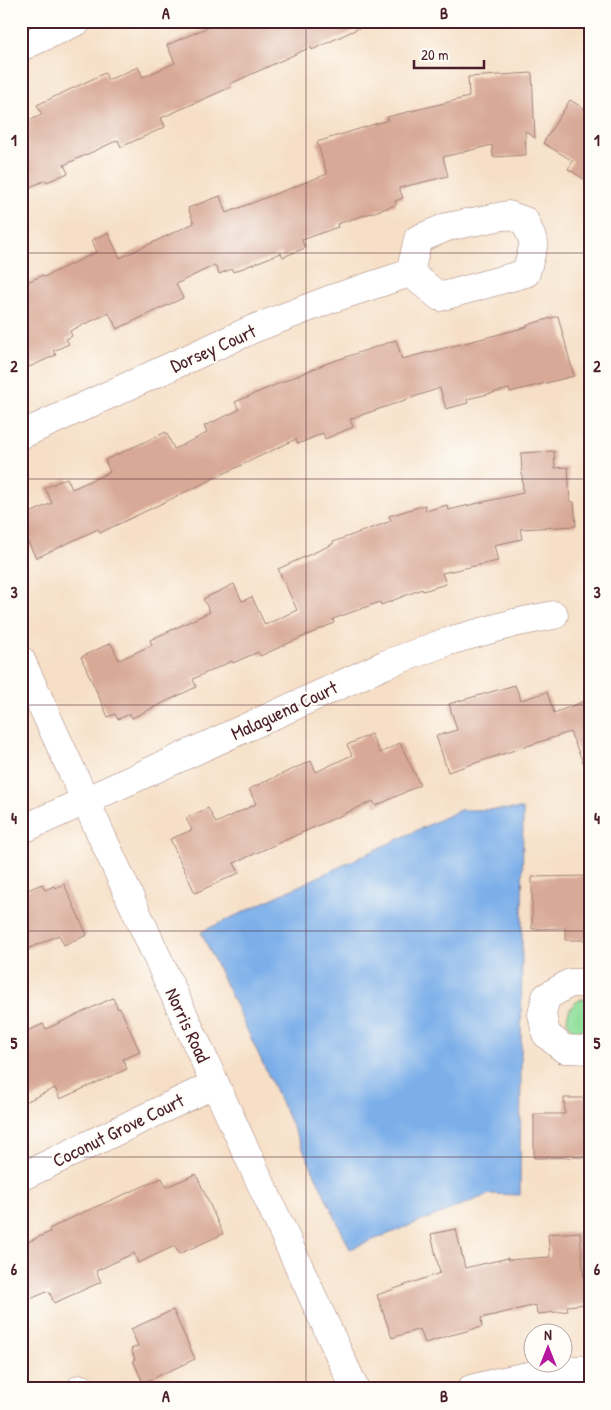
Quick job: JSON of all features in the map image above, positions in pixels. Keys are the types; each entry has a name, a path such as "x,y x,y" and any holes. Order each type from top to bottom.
{"street":[{"path":"21,47 78,21"},
{"name":"Dorsey Court","path":"21,435 253,329 331,299 410,273"},
{"name":"Malaguena Court","path":"21,830 384,665 448,641 514,623 554,615"},
{"name":"Norris Road","path":"21,660 356,1389"},
{"path":"590,983 570,983 546,997 542,1014 546,1034 564,1049 590,1050"},
{"name":"Coconut Grove Court","path":"21,1177 215,1084"},
{"path":"471,1389 506,1379 590,1369"}],"green space":[{"path":"581,999 590,999 590,1028 581,1036 574,1033 567,1021 571,1008"}],"water":[{"path":"523,809 520,1195 490,1194 350,1249 201,932 460,810"}],"building":[{"path":"222,21 374,21 312,50 311,47 230,84 231,87 161,118 165,127 121,147 118,140 64,165 68,173 21,191 21,124 42,115 37,105 105,73 108,80 138,67 143,77 175,63 167,45"},
{"path":"532,73 535,138 525,131 526,155 493,157 492,145 443,157 448,176 399,188 403,198 395,201 396,205 337,224 338,227 302,240 305,248 283,257 281,253 233,272 232,269 219,274 215,265 176,284 183,298 117,329 109,313 70,331 72,336 66,339 69,344 53,351 56,355 29,367 21,350 21,285 43,275 44,277 97,252 92,240 108,233 120,258 194,223 188,208 220,196 226,213 327,174 317,142 388,120 387,117 469,97 468,77"},
{"path":"570,100 590,112 590,183 568,169 573,161 543,143"},
{"path":"558,316 574,376 510,392 509,389 467,399 468,403 446,409 440,388 350,419 353,427 325,439 323,433 298,444 296,439 100,533 98,529 36,558 21,528 21,517 52,503 45,488 67,478 72,489 110,472 105,460 166,432 174,449 207,433 204,426 239,410 235,402 325,364 396,340 402,359 527,327 527,325"},
{"path":"554,451 555,468 568,467 570,502 574,502 576,526 520,529 522,539 494,545 498,561 442,573 446,584 423,591 422,589 381,605 380,602 333,619 334,623 260,656 258,652 233,663 232,661 193,679 196,687 132,718 130,714 118,719 115,714 108,717 81,657 111,643 119,660 152,645 150,640 210,612 203,599 234,584 242,601 252,597 265,625 297,610 278,569 333,544 333,542 391,521 389,516 425,505 426,511 447,505 448,510 523,493 521,453"},
{"path":"515,685 521,700 547,692 554,713 590,699 590,778 570,732 448,772 436,736 457,730 449,704"},
{"path":"371,734 380,753 400,743 420,785 376,806 373,801 234,863 239,873 195,893 170,839 192,830 186,818 208,808 216,823 256,804 249,789 311,761 316,772 352,755 347,745"},
{"path":"589,876 590,940 565,940 565,928 532,929 532,877"},
{"path":"42,884 45,890 64,884 87,935 64,945 59,935 21,952 21,893"},
{"path":"113,998 118,1009 120,1008 140,1052 123,1059 127,1069 60,1099 55,1088 21,1104 21,1034 43,1024 46,1029"},
{"path":"564,1098 590,1098 590,1157 534,1158 534,1114 565,1114"},
{"path":"196,1174 223,1234 179,1254 175,1246 138,1263 134,1253 96,1271 101,1282 54,1303 49,1291 21,1303 21,1245 50,1232 49,1229 84,1212 162,1178 166,1187"},
{"path":"456,1229 465,1268 508,1258 508,1260 550,1257 548,1234 580,1232 586,1304 567,1306 568,1311 537,1314 536,1305 481,1318 482,1327 425,1343 420,1329 392,1338 377,1295 440,1273 431,1234"},
{"path":"173,1310 195,1359 143,1383 133,1360 135,1359 131,1349 138,1346 131,1329"}]}
